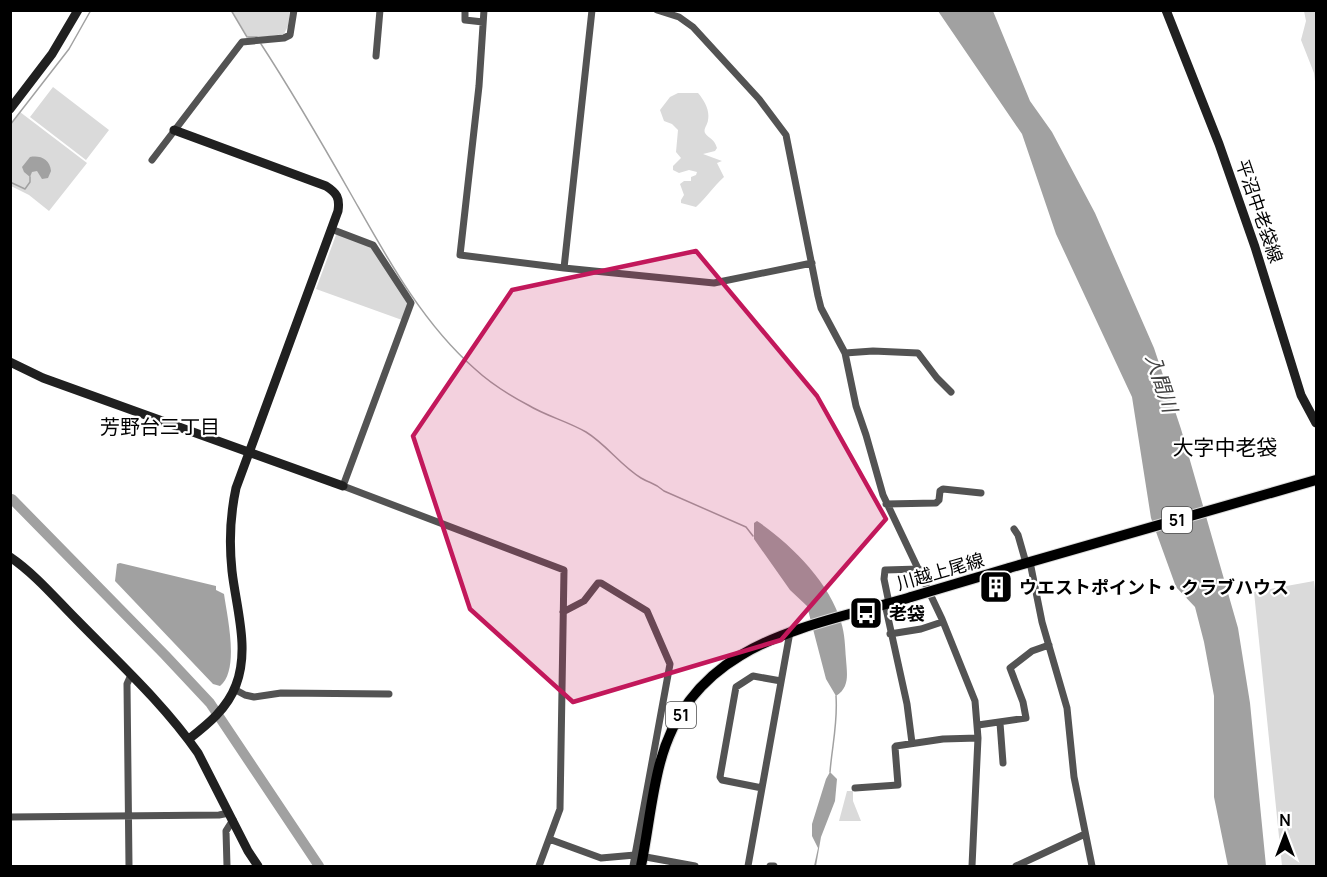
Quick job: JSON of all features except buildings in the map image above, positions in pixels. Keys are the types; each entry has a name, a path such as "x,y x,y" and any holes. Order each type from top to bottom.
{"main road":[{"name":"川越上尾線","path":"639,859 660,762 676,723 701,687 729,662 756,645 841,617 1317,480"}],"street":[{"path":"10,109 52,54 78,10"},
{"path":"152,160 242,42 290,36 294,10"},
{"path":"376,56 380,10"},
{"path":"465,10 465,20 483,22"},
{"path":"484,10 479,86 460,255 714,283 812,263"},
{"path":"564,268 592,10"},
{"path":"657,10 679,17 693,27 759,99 783,131 788,144 821,308 845,353 856,406 886,504 919,569 973,693 978,738 972,867"},
{"name":"平沼中老袋線","path":"1166,10 1241,206 1274,304 1301,395 1317,423"},
{"path":"174,130 326,186 334,191 339,200 331,229 236,488 231,518 231,558 242,658 234,689 222,709 189,739"},
{"path":"331,229 373,246 411,303 343,486"},
{"path":"845,353 918,352 951,392"},
{"path":"10,362 43,378 343,486 564,570 560,809 539,867"},
{"path":"886,504 936,503 943,489 981,493"},
{"path":"1014,529 1031,562 1032,577 1048,645 1070,724 1071,760 1092,867"},
{"path":"10,557 32,575 131,675 189,739 258,867"},
{"path":"912,743 907,704 890,634 884,579 885,570 919,569"},
{"path":"563,612 584,601 601,583 646,611 670,664 639,859 633,867"},
{"path":"890,634 942,622"},
{"path":"748,867 790,632"},
{"path":"978,725 1026,718 1023,702 1010,668 1032,651 1048,645"},
{"path":"129,867 127,684 131,675"},
{"path":"762,788 722,780 720,777 732,708 736,687 753,676 781,681"},
{"path":"234,689 254,697 281,693 388,694"},
{"path":"1000,723 1003,763"},
{"path":"855,788 898,785 895,747 943,739 978,738"},
{"path":"10,818 129,815 231,816"},
{"path":"227,867 226,831 231,816"},
{"path":"1016,867 1085,834"},
{"path":"549,839 601,858 639,859 695,867"}],"highlighted area":[{"path":"696,251 817,396 886,519 781,640 573,702 470,609 413,436 512,290"}],"shaded area":[{"path":"232,11 290,11 288,26 284,34 249,39"},
{"path":"1304,11 1316,11 1316,90 1314,73 1301,40 1306,21"},
{"path":"53,87 109,130 86,160 30,117"},
{"path":"678,93 698,93 706,105 708,122 705,133 717,148 715,151 703,154 722,161 717,163 724,177 696,207 681,203 684,195 680,184 684,181 691,181 691,177 697,172 689,170 679,173 673,170 673,166 681,158 676,152 678,130 672,124 664,121 660,110 670,97"},
{"path":"20,112 87,163 49,211 29,195 11,186 10,125"},
{"path":"336,235 372,247 408,303 402,320 316,289"},
{"path":"1314,581 1316,599 1316,866 1282,866 1254,592"},
{"path":"847,791 853,791 853,801 861,821 839,821"}],"water":[{"name":"入間川","path":"938,11 993,11 1030,101 1052,132 1095,213 1154,348 1181,429 1238,628 1250,703 1266,866 1228,866 1214,797 1214,696 1204,642 1195,607 1176,587 1151,518 1132,397 1056,234 1022,134"},
{"path":"30,157 41,157 49,163 51,171 48,178 42,179 37,171 32,172 30,177 24,172 22,167"},
{"path":"757,521 795,552 807,565 836,607 843,631 847,675 844,689 836,696 826,679 807,606 790,590 754,539 754,523"},
{"path":"117,564 216,586 216,590 224,594 231,656 226,678 220,686 213,684 115,581"},
{"path":"830,772 837,779 835,801 821,837 816,866 814,866 818,848 812,836 812,824"}],"waterway":[{"path":"10,125 69,49 91,10"},
{"path":"231,10 247,37 257,37"},
{"path":"261,44 308,119 406,288 456,351 493,384 507,393 535,409 586,432 641,478 664,491 746,527 753,536"},
{"path":"10,182 25,189 30,182 30,177"},
{"path":"12,499 210,703 319,866"},
{"path":"830,772 836,725 836,696"}],"place":[{"name":"ウエストポイント・クラブハウス","path":"996,587"},
{"name":"老袋","path":"866,613"}],"district":[{"name":"芳野台三丁目","path":"160,426"},
{"name":"大字中老袋","path":"1225,447"}]}
